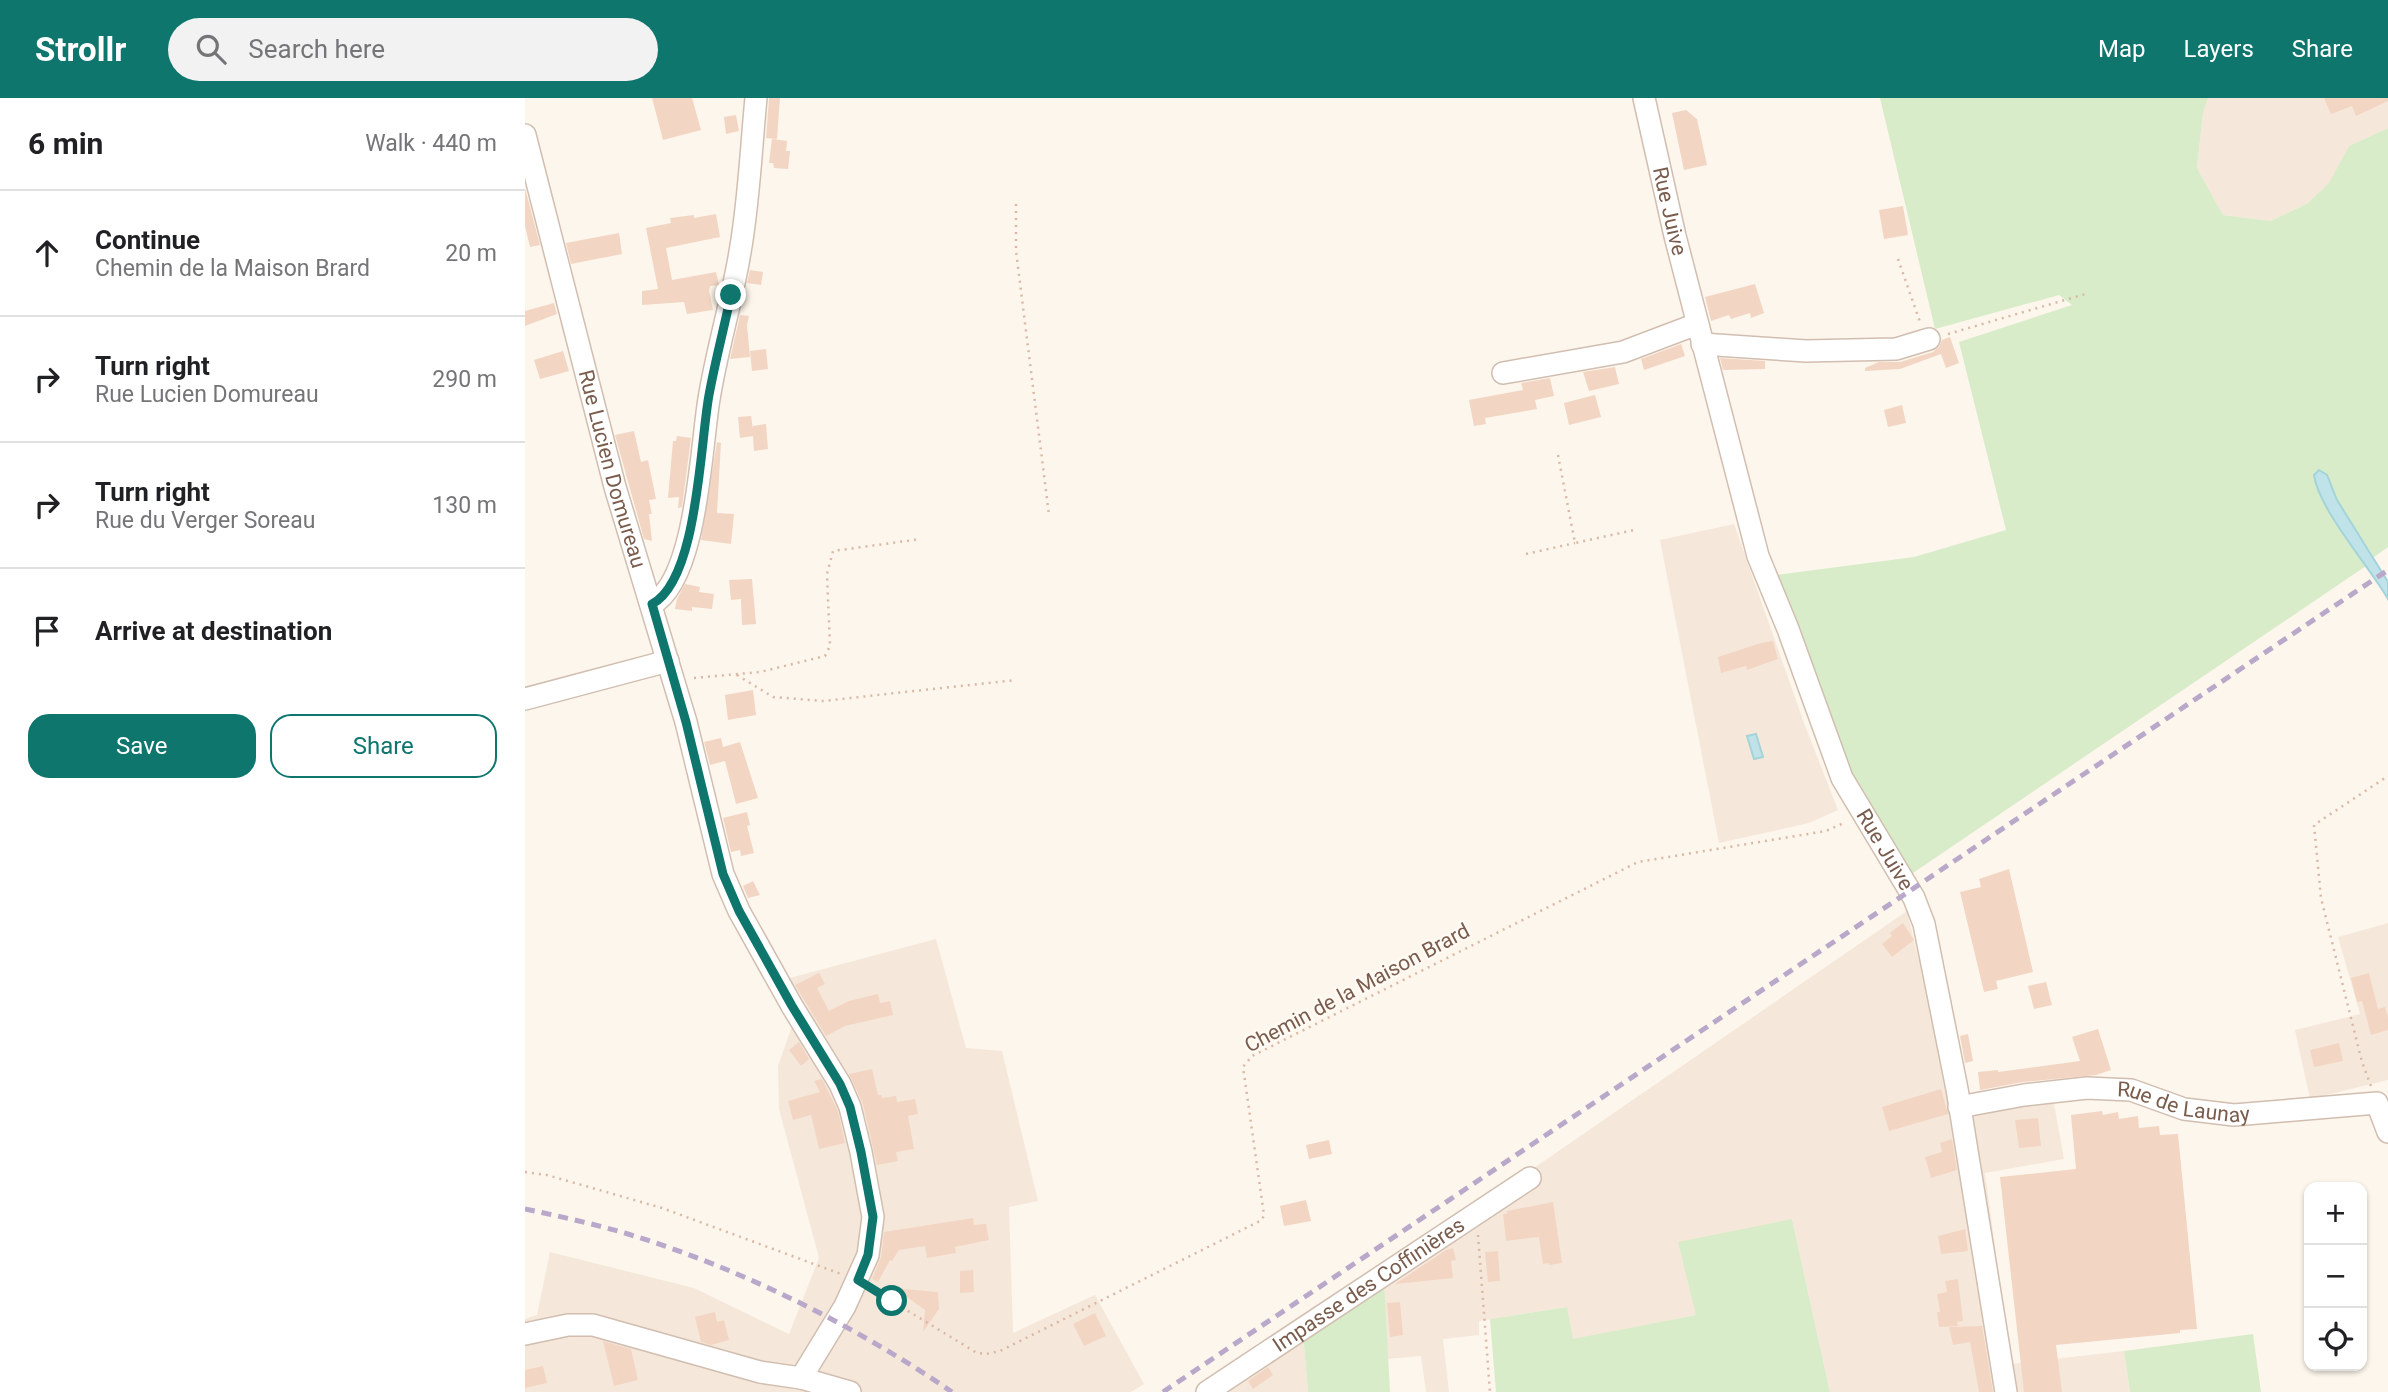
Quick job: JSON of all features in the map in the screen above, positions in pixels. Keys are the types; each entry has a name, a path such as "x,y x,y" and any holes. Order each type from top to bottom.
{"street":[{"path":"652,604 662,599 675,576 693,523 709,397 740,251 756,98"},
{"name":"Rue Juive","path":"1644,98 1699,334 1758,556 1788,629 1842,778 1914,898 1924,924 1959,1107 2006,1392"},
{"name":"Rue Lucien Domureau","path":"525,135 615,487 686,722 723,874 739,911 792,1006 840,1084 850,1107 863,1162 873,1217 868,1255 845,1306 801,1378"},
{"path":"1503,373 1623,352 1699,334 1806,351 1896,349 1925,340"},
{"path":"525,699 671,670"},
{"name":"Rue de Launay","path":"1959,1107 2087,1088 2131,1090 2184,1109 2234,1115 2377,1103"},
{"path":"2377,1103 2388,1132"},
{"name":"Impasse des Coffinières","path":"1207,1392 1530,1178"},
{"path":"525,1334 568,1325 593,1325 760,1372 801,1378 851,1392"}],"path":[{"path":"1016,204 1016,251 1049,515"},
{"path":"1898,259 1925,340 2089,293"},
{"path":"1558,454 1575,543"},
{"path":"1526,554 1634,530"},
{"path":"671,670 737,675 761,672 825,656 830,646 827,573 833,551 921,539"},
{"path":"737,675 773,697 823,701 1016,680"},
{"path":"2377,1103 2363,1062 2321,898 2313,825 2388,776"},
{"name":"Chemin de la Maison Brard","path":"858,1280 977,1353 1000,1351 1262,1220 1264,1215 1243,1067 1252,1056 1638,862 1826,831 1863,815"},
{"path":"525,1172 548,1175 662,1208 858,1280"},
{"path":"1476,1214 1490,1392"}],"shaded area":[{"path":"2208,98 2388,98 2388,128 2349,146 2330,183 2308,203 2271,221 2223,215 2197,168 2203,113"},
{"path":"1734,524 1804,723 1838,810 1809,823 1719,843 1660,540"},
{"path":"1907,911 1955,1111 2053,1098 2064,1159 1985,1173 2011,1364 2124,1351 2130,1392 1830,1392 1792,1219 1696,1315 1573,1340 1566,1307 1479,1321 1479,1335 1443,1339 1449,1392 1426,1392 1421,1356 1387,1359 1384,1280 1531,1170"},
{"path":"2388,923 2388,1080 2310,1099 2295,1030 2360,1014 2338,937"},
{"path":"936,939 966,1048 1002,1051 1038,1201 1009,1207 1013,1333 1095,1295 1144,1384 1131,1392 525,1392 525,1319 537,1315 550,1252 694,1288 789,1334 819,1258 779,1109 778,1066 792,1026 771,983"},
{"path":"1303,1333 1308,1392 1216,1392"}],"green space":[{"path":"1880,98 2208,98 2203,113 2197,168 2223,215 2271,221 2308,203 2329,183 2349,146 2388,128 2388,547 2374,557 2337,500 2327,475 2326,507 2366,566 1910,875 1858,788 1829,725 1776,575 1914,557 2006,530 1959,342 2072,305 2059,295 1935,329"},
{"path":"1792,1219 1830,1392 1496,1392 1490,1319 1567,1307 1573,1339 1696,1315 1678,1242"},
{"path":"1384,1280 1390,1392 1308,1392 1303,1333"},
{"path":"2253,1334 2261,1392 2130,1392 2124,1351"}],"water":[{"path":"2319,470 2327,475 2337,500 2388,582 2388,599 2325,504 2314,475"},
{"path":"1756,734 1763,757 1754,759 1747,736"}],"building":[{"path":"652,98 692,98 701,130 663,140"},
{"path":"769,98 780,98 777,139 766,138"},
{"path":"2324,98 2388,98 2388,101 2356,116 2352,106 2331,114"},
{"path":"1686,110 1697,119 1707,165 1684,170 1672,113"},
{"path":"736,115 739,131 726,134 724,117"},
{"path":"772,139 787,141 786,151 790,151 788,169 774,168 773,163 769,163"},
{"path":"525,188 540,245 530,247 525,226"},
{"path":"1903,206 1908,235 1884,239 1879,210"},
{"path":"716,214 720,237 666,248 672,280 716,272 719,285 710,286 709,291 713,310 687,314 684,302 642,305 642,291 658,289 646,228 671,223 670,218"},
{"path":"619,233 622,254 571,264 566,243"},
{"path":"750,270 763,272 761,285 747,283"},
{"path":"1755,284 1764,313 1751,318 1750,313 1731,319 1729,315 1711,321 1705,297"},
{"path":"554,303 557,314 525,326 525,311"},
{"path":"740,315 749,316 747,325 750,357 730,359"},
{"path":"1950,337 1959,363 1946,368 1941,354 1900,369 1865,371 1865,368 1879,362 1900,362 1933,352 1942,340"},
{"path":"1681,344 1685,356 1644,370 1641,359"},
{"path":"766,349 768,369 752,371 750,351"},
{"path":"563,351 569,371 540,379 534,360"},
{"path":"1720,358 1765,361 1765,369 1723,370"},
{"path":"1615,367 1619,384 1589,391 1583,372"},
{"path":"1550,378 1554,396 1535,400 1537,409 1485,418 1486,424 1474,426 1469,400 1523,390 1521,383"},
{"path":"1595,395 1601,417 1569,425 1564,403"},
{"path":"1902,405 1906,423 1888,427 1884,410"},
{"path":"751,416 753,429 753,426 766,424 768,449 754,451 753,436 740,438 738,417"},
{"path":"634,431 641,462 648,460 656,499 649,500 652,541 644,539 615,435"},
{"path":"677,436 691,438 682,507 678,508 679,497 668,498 673,441 676,441"},
{"path":"717,442 721,443 717,513 734,514 731,544 701,540"},
{"path":"752,579 756,624 742,625 741,599 731,600 729,580"},
{"path":"685,584 700,587 699,592 714,594 712,609 675,609"},
{"path":"1773,641 1778,659 1747,670 1746,666 1721,673 1718,657"},
{"path":"753,690 756,715 728,720 725,695"},
{"path":"721,738 723,747 740,742 758,798 736,804 725,761 710,765 704,742"},
{"path":"747,812 750,825 747,826 754,853 741,856 740,850 731,852 723,818"},
{"path":"2009,869 2033,972 1996,981 1998,989 1984,992 1960,892 1981,887 1979,879"},
{"path":"753,881 760,895 748,898 743,886"},
{"path":"1903,923 1914,940 1892,957 1882,944 1892,936 1890,933"},
{"path":"819,973 825,984 817,988 829,1011 849,1001 878,994 880,1003 890,1001 893,1015 845,1026 826,1036 795,985"},
{"path":"2369,973 2378,1009 2385,1007 2388,1017 2388,1030 2371,1035 2362,1001 2357,1002 2351,978"},
{"path":"2046,982 2052,1005 2034,1009 2028,986"},
{"path":"2098,1029 2111,1070 2096,1075 2023,1082 1980,1090 1978,1072 1998,1072 2080,1061 2072,1037"},
{"path":"1968,1034 1973,1061 1965,1063 1960,1036"},
{"path":"799,1042 809,1059 801,1066 789,1050"},
{"path":"2339,1043 2343,1061 2314,1067 2310,1050"},
{"path":"872,1069 878,1095 882,1098 896,1096 897,1102 915,1099 918,1114 908,1116 914,1149 896,1152 898,1161 877,1165 863,1104 849,1074"},
{"path":"822,1079 838,1111 845,1143 819,1149 811,1115 793,1120 788,1101 820,1092 814,1081"},
{"path":"1941,1089 1948,1114 1889,1131 1882,1107"},
{"path":"2102,1111 2103,1115 2118,1112 2119,1119 2138,1116 2139,1128 2159,1126 2160,1135 2178,1134 2197,1329 2056,1345 2062,1392 2024,1392 2000,1177 2076,1169 2071,1115"},
{"path":"2038,1118 2041,1146 2019,1148 2015,1120"},
{"path":"1952,1139 1957,1170 1931,1178 1925,1157 1942,1152 1940,1143"},
{"path":"1329,1140 1332,1154 1309,1159 1306,1145"},
{"path":"1306,1200 1311,1221 1284,1226 1280,1206"},
{"path":"1553,1202 1562,1263 1549,1265 1543,1264 1539,1237 1506,1241 1503,1214"},
{"path":"973,1218 974,1225 986,1224 989,1240 955,1247 956,1253 927,1258 925,1246 899,1250 878,1282 872,1279 881,1257 884,1232"},
{"path":"1965,1229 1968,1251 1941,1254 1938,1236"},
{"path":"1453,1248 1456,1260 1451,1261 1453,1278 1395,1284 1446,1250"},
{"path":"1498,1251 1500,1281 1488,1282 1485,1252"},
{"path":"973,1270 974,1292 960,1293 960,1271"},
{"path":"1958,1279 1963,1321 1957,1322 1958,1326 1939,1327 1937,1294 1947,1292 1945,1281"},
{"path":"894,1288 938,1292 939,1309 923,1332 925,1310"},
{"path":"1400,1302 1403,1335 1390,1337 1387,1303"},
{"path":"715,1312 717,1322 724,1320 729,1340 711,1345 701,1342 695,1317"},
{"path":"1095,1313 1106,1336 1084,1346 1073,1324"},
{"path":"1982,1326 1993,1392 1979,1392 1970,1342 1953,1345 1949,1327"},
{"path":"603,1341 631,1349 638,1380 614,1386"},
{"path":"543,1366 547,1383 525,1388 525,1370"},
{"path":"1268,1367 1273,1375 1253,1389 1248,1381"}],"railway":[{"path":"1163,1392 2388,570"},
{"path":"525,1209 628,1234 713,1264 836,1322 915,1367 952,1392"}],"route":[{"path":"731,295 709,397 693,523 675,576 662,599 652,604 686,722 723,874 739,911 792,1006 840,1084 850,1107 873,1217 868,1255 858,1280 892,1301"}]}
